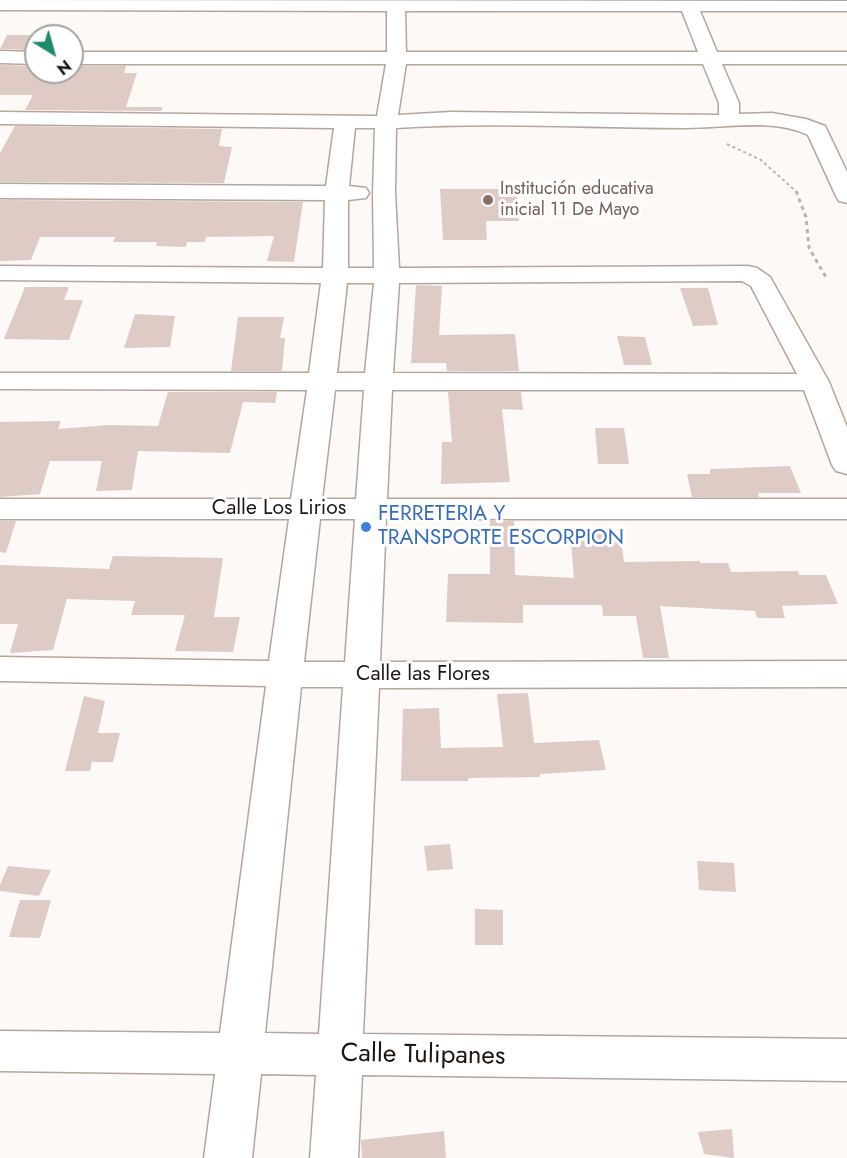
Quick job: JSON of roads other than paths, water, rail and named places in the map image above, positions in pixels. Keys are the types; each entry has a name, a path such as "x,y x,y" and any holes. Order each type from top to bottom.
{"street":[{"path":"687,2 729,103 729,120"},
{"path":"3,9 396,3 687,2 847,6"},
{"path":"334,1158 378,383 387,276 384,194 386,122 397,59 396,3"},
{"path":"0,57 24,58"},
{"path":"84,58 847,58"},
{"path":"0,118 386,122 451,118 687,122 772,119 799,123 817,131 847,196"},
{"path":"228,1158 335,276 337,193 345,121"},
{"path":"0,191 384,194"},
{"path":"0,273 335,276 748,273 761,282 815,382 847,465"},
{"path":"0,381 815,382"},
{"name":"Calle Los Lirios","path":"0,508 847,509"},
{"name":"Calle las Flores","path":"0,669 363,675 847,674"},
{"name":"Calle Tulipanes","path":"0,1051 847,1060"}],"place":[{"name":"Institución educativa inicial 11 De Mayo","path":"488,200"},
{"name":"FERRETERIA Y TRANSPORTE ESCORPION","path":"366,527"}]}
